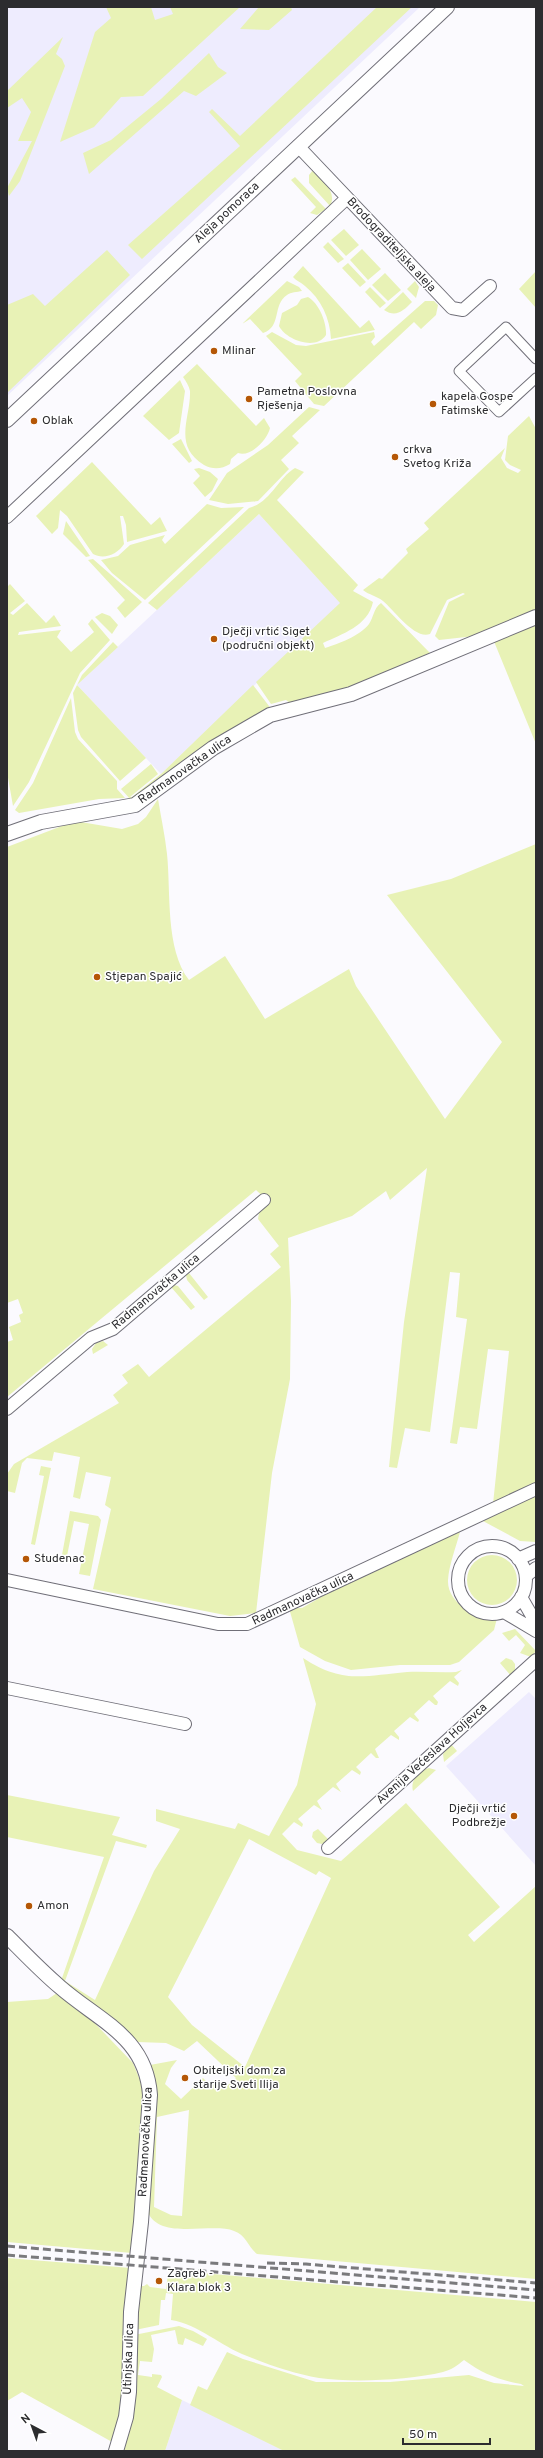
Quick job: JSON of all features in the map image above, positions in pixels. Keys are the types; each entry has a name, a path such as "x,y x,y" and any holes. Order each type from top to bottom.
{"street":[{"name":"Aleja pomoraca","path":"7,420 447,7"},
{"name":"Brodograditeljska aleja","path":"298,146 453,309 463,310 467,308 490,286"},
{"path":"7,517 347,198"},
{"path":"536,359 506,327 460,371 499,412 536,378"},
{"name":"Radmanovačka ulica","path":"7,834 41,822 135,805 213,748 270,715 351,694 536,617"},
{"name":"Radmanovačka ulica","path":"7,1409 91,1338 113,1328 264,1200"},
{"name":"Radmanovačka ulica","path":"7,1580 218,1624 247,1624 536,1489"},
{"path":"526,1576 518,1559 504,1549 488,1546 476,1550 467,1556 461,1566 458,1577 459,1588 464,1599 471,1607 482,1613 493,1614 504,1612 514,1606 521,1597 526,1576 536,1568"},
{"path":"518,1559 536,1551"},
{"path":"521,1597 536,1623"},
{"path":"504,1612 536,1630"},
{"name":"Avenija Većeslava Holjevca","path":"328,1848 536,1660"},
{"path":"7,1688 185,1724"},
{"name":"Radmanovačka ulica","path":"7,1936 60,1988 117,2031 136,2052 148,2076 150,2096 137,2265"},
{"name":"Utinjska ulica","path":"116,2451 128,2404 131,2312 137,2265"}],"shaded area":[{"path":"10,7 420,7 7,396 7,9"},
{"name":"Dječji vrtić Siget (područni objekt)","path":"259,514 341,603 161,774 77,685"},
{"name":"Dječji vrtić Podbrežje","path":"529,1692 536,1699 536,1866 446,1766"},
{"path":"182,2400 221,2419 284,2451 165,2451"}],"green space":[{"path":"106,7 151,7 155,20 173,14 170,7 240,7 143,96 121,97 94,127 60,142 95,32 111,18"},
{"path":"259,7 291,7 292,10 269,30 240,29"},
{"path":"377,7 412,7 142,259 128,245 240,146 209,112 212,109 240,136"},
{"path":"63,37 56,54 62,59 65,66 20,181 9,196 7,188 32,141 18,141 31,112 22,98 7,108 7,91"},
{"path":"209,53 218,67 227,73 196,96 184,91 89,174 83,153 111,140 161,99"},
{"path":"313,170 328,186 332,195 330,206 309,183 309,175"},
{"path":"295,177 326,209 317,215 310,213 316,207 291,180"},
{"path":"344,229 359,245 346,256 331,240"},
{"path":"328,242 344,259 338,263 323,247"},
{"path":"362,249 381,269 368,280 350,260"},
{"path":"107,250 130,275 7,393 7,305 33,294 45,306"},
{"path":"348,263 366,282 360,287 342,268"},
{"path":"303,266 360,328 369,320 375,330 331,339 327,316 320,303 311,291 293,277"},
{"path":"536,271 536,308 519,289"},
{"path":"385,273 401,290 388,301 372,285"},
{"path":"287,281 299,287 302,291 290,293 282,299 273,326 269,330 263,333 250,319 242,324"},
{"path":"415,281 419,287 416,298 407,289"},
{"path":"370,287 386,303 380,308 365,292"},
{"path":"403,292 412,302 409,305 402,311 396,313 384,310"},
{"path":"308,297 319,308 324,319 326,330 326,335 321,340 309,343 301,342 288,336 279,326 282,313 297,305 301,299"},
{"path":"425,301 434,301 438,305 436,315 421,329 414,322 324,406 314,404 295,381 302,374 266,336 272,332 296,345 306,346 374,332 375,337 371,342 374,346"},
{"path":"197,364 256,426 264,418 270,428 266,437 258,446 248,453 238,453 231,459 230,464 221,468 211,468 204,465 194,457 188,449 185,431 190,401 190,391 183,377"},
{"path":"180,380 185,391 179,433 169,440 143,416"},
{"path":"309,407 320,410 292,436 299,443 281,460 289,469 258,501 228,504 209,500 227,473 268,445"},
{"path":"529,416 536,429 536,610 475,636 439,640 435,636 449,602 465,594 463,593 447,600 430,634 424,635 418,633 411,629 383,601 363,590 379,578 382,579 408,553 406,549 429,529 424,523 505,448 501,458 507,468 518,473 521,470 510,465 505,460 508,436"},
{"path":"181,439 192,461 189,463 172,444"},
{"path":"92,462 151,525 160,517 167,531 127,542 126,525 123,516 120,516 124,544 118,551 110,555 97,556 93,554 67,516 60,510 58,528 52,534 36,516"},
{"path":"199,468 210,472 218,479 212,491 205,497 193,483 200,476 194,469"},
{"path":"295,468 304,472 277,500 358,585 353,591 373,602 366,617 360,623 346,632 323,643 325,648 348,639 365,628 371,621 376,608 381,603 430,653 343,690 290,703 286,700 271,704 256,682 340,603 259,514 157,610 148,603 249,508 263,501 283,478"},
{"path":"207,504 221,508 244,507 145,600 112,573 101,560 118,556 130,545 165,535 162,540 165,544"},
{"path":"66,521 90,556 86,557 63,534"},
{"path":"93,559 142,602 125,618 117,608 125,600 88,560"},
{"path":"10,584 25,601 10,613 13,615 27,603 46,623 54,615 61,626 19,632 18,635 61,630 57,637 71,652 94,632 88,624 92,619 110,640 80,673 29,782 13,806 7,772 7,587"},
{"path":"102,613 110,616 118,625 112,634 95,617"},
{"path":"536,621 536,744 493,639"},
{"path":"113,642 118,647 77,685 82,675"},
{"path":"77,685 146,758 120,781 81,737 78,730 73,693"},
{"path":"253,685 272,710 131,800 121,789 151,764 158,774 130,797 132,797 161,774"},
{"path":"71,698 75,732 78,739 117,781 117,789 125,798 99,799 19,813 15,810 33,783"},
{"path":"158,799 167,854 170,920 176,953 181,967 189,980 225,956 265,1019 349,969 356,986 445,1119 502,1042 387,895 451,879 536,844 536,1483 493,1504 509,1351 488,1349 477,1429 460,1427 457,1444 450,1443 467,1319 456,1317 460,1273 450,1272 430,1432 405,1428 397,1468 389,1467 404,1322 427,1168 390,1200 386,1191 352,1216 288,1238 291,1301 290,1379 272,1473 256,1613 230,1616 93,1589 111,1509 105,1505 111,1477 86,1472 80,1499 73,1497 80,1457 54,1452 52,1461 27,1458 22,1463 15,1493 7,1491 7,1474 14,1464 119,1403 113,1395 128,1383 122,1375 138,1364 149,1377 281,1267 270,1254 279,1246 258,1219 259,1213 270,1203 256,1190 7,1397 7,1342 13,1340 9,1327 21,1322 19,1315 23,1313 18,1299 7,1303 7,847 75,821 122,829 138,824 146,817"},
{"path":"189,1273 208,1297 204,1300 187,1280 186,1275"},
{"path":"174,1285 178,1286 195,1307 191,1310 171,1287"},
{"path":"103,1341 108,1345 93,1354 92,1349 96,1343"},
{"path":"41,1466 51,1468 35,1545 31,1544 44,1476 39,1475"},
{"path":"536,1495 536,1542 520,1541 483,1521"},
{"path":"70,1511 98,1516 101,1520 90,1576 79,1574 89,1524 74,1521 67,1556 62,1555"},
{"path":"460,1532 448,1580 449,1589 452,1596 458,1603 472,1612 497,1618 494,1630 459,1662 450,1665 400,1665 351,1670 325,1661 300,1647 289,1608 302,1608 375,1566"},
{"path":"487,1555 497,1555 510,1562 517,1575 517,1585 510,1598 497,1605 487,1605 478,1601 471,1594 467,1585 467,1575 471,1566 478,1559"},
{"path":"515,1629 536,1651 531,1657 520,1653 525,1645 516,1635 509,1641 502,1633"},
{"path":"303,1658 330,1672 354,1676 407,1672 456,1672 462,1670 454,1677 459,1683 458,1686 450,1681 433,1696 438,1702 437,1705 429,1700 414,1714 419,1720 418,1722 410,1717 394,1731 399,1737 399,1740 391,1735 375,1749 379,1758 376,1758 371,1753 356,1767 361,1772 360,1775 352,1770 336,1784 341,1792 333,1787 317,1801 322,1810 314,1805 298,1819 303,1824 302,1827 294,1822 282,1834 297,1850 341,1861 406,1803 500,1907 468,1935 474,1942 536,1886 536,2279 257,2254 241,2235 234,2231 213,2228 187,2229 163,2226 154,2221 148,2212 156,2088 150,2065 177,2060 171,2068 165,2084 181,2099 203,2078 206,2081 227,2086 236,2078 197,2041 184,2051 166,2043 137,2042 61,1981 104,1857 7,1837 7,1795 120,1817 112,1835 147,1845 146,1848 116,1841 65,1981 95,2000 154,1871 180,1829 156,1821 156,1809 235,1829 238,1823 269,1836 297,1785 316,1704","holes":["249,1839 316,1875 319,1871 331,1878 245,2067 192,2025 168,1997","189,2110 182,2216 171,2215 154,2207 157,2117"]},
{"path":"506,1658 512,1660 515,1664 515,1672 511,1676 500,1663"},
{"path":"451,1744 457,1751 444,1762 443,1754"},
{"path":"429,1768 436,1770 413,1791 412,1787 416,1776 425,1769"},
{"path":"318,1829 329,1840 322,1844 317,1843 312,1837 313,1832"},
{"path":"57,1993 85,2013 133,2063 144,2090 132,2253 7,2242 7,2002 48,1999"},
{"path":"7,2258 131,2268 121,2410 114,2443 22,2392 7,2401"},
{"path":"178,2271 536,2302 536,2451 284,2451 190,2405 198,2386 207,2390 227,2352 243,2359 316,2382 390,2382 469,2375 494,2383 524,2386 491,2376 464,2360 449,2370 443,2372 398,2379 333,2380 301,2374 273,2366 237,2352 191,2326 171,2320 173,2294 166,2293 165,2300 161,2300 159,2325 135,2330 139,2286 144,2286 147,2284 150,2287 166,2289 168,2274 177,2278"},
{"path":"179,2326 193,2331 207,2339 203,2346 185,2338 183,2345 178,2344 175,2330 151,2335 154,2349 152,2362 140,2361 138,2375 152,2377 152,2374 161,2375 162,2377 157,2387 182,2400 165,2451 120,2451 134,2335"}],"railway":[{"path":"7,2246 536,2290"},
{"path":"7,2255 536,2298"},
{"path":"267,2263 306,2264 536,2283"}],"place":[{"name":"Mlinar","path":"214,351"},
{"name":"Pametna Poslovna Rješenja","path":"249,399"},
{"name":"kapela Gospe Fatimske","path":"433,404"},
{"name":"Oblak","path":"34,421"},
{"name":"crkva Svetog Križa","path":"395,457"},
{"name":"Dječji vrtić Siget (područni objekt)","path":"214,639"},
{"name":"Stjepan Spajić","path":"97,977"},
{"name":"Studenac","path":"26,1559"},
{"name":"Dječji vrtić Podbrežje","path":"514,1816"},
{"name":"Amon","path":"29,1906"},
{"name":"Obiteljski dom za starije Sveti Ilija","path":"185,2078"},
{"name":"Zagreb - Klara blok 3","path":"159,2281"}]}
